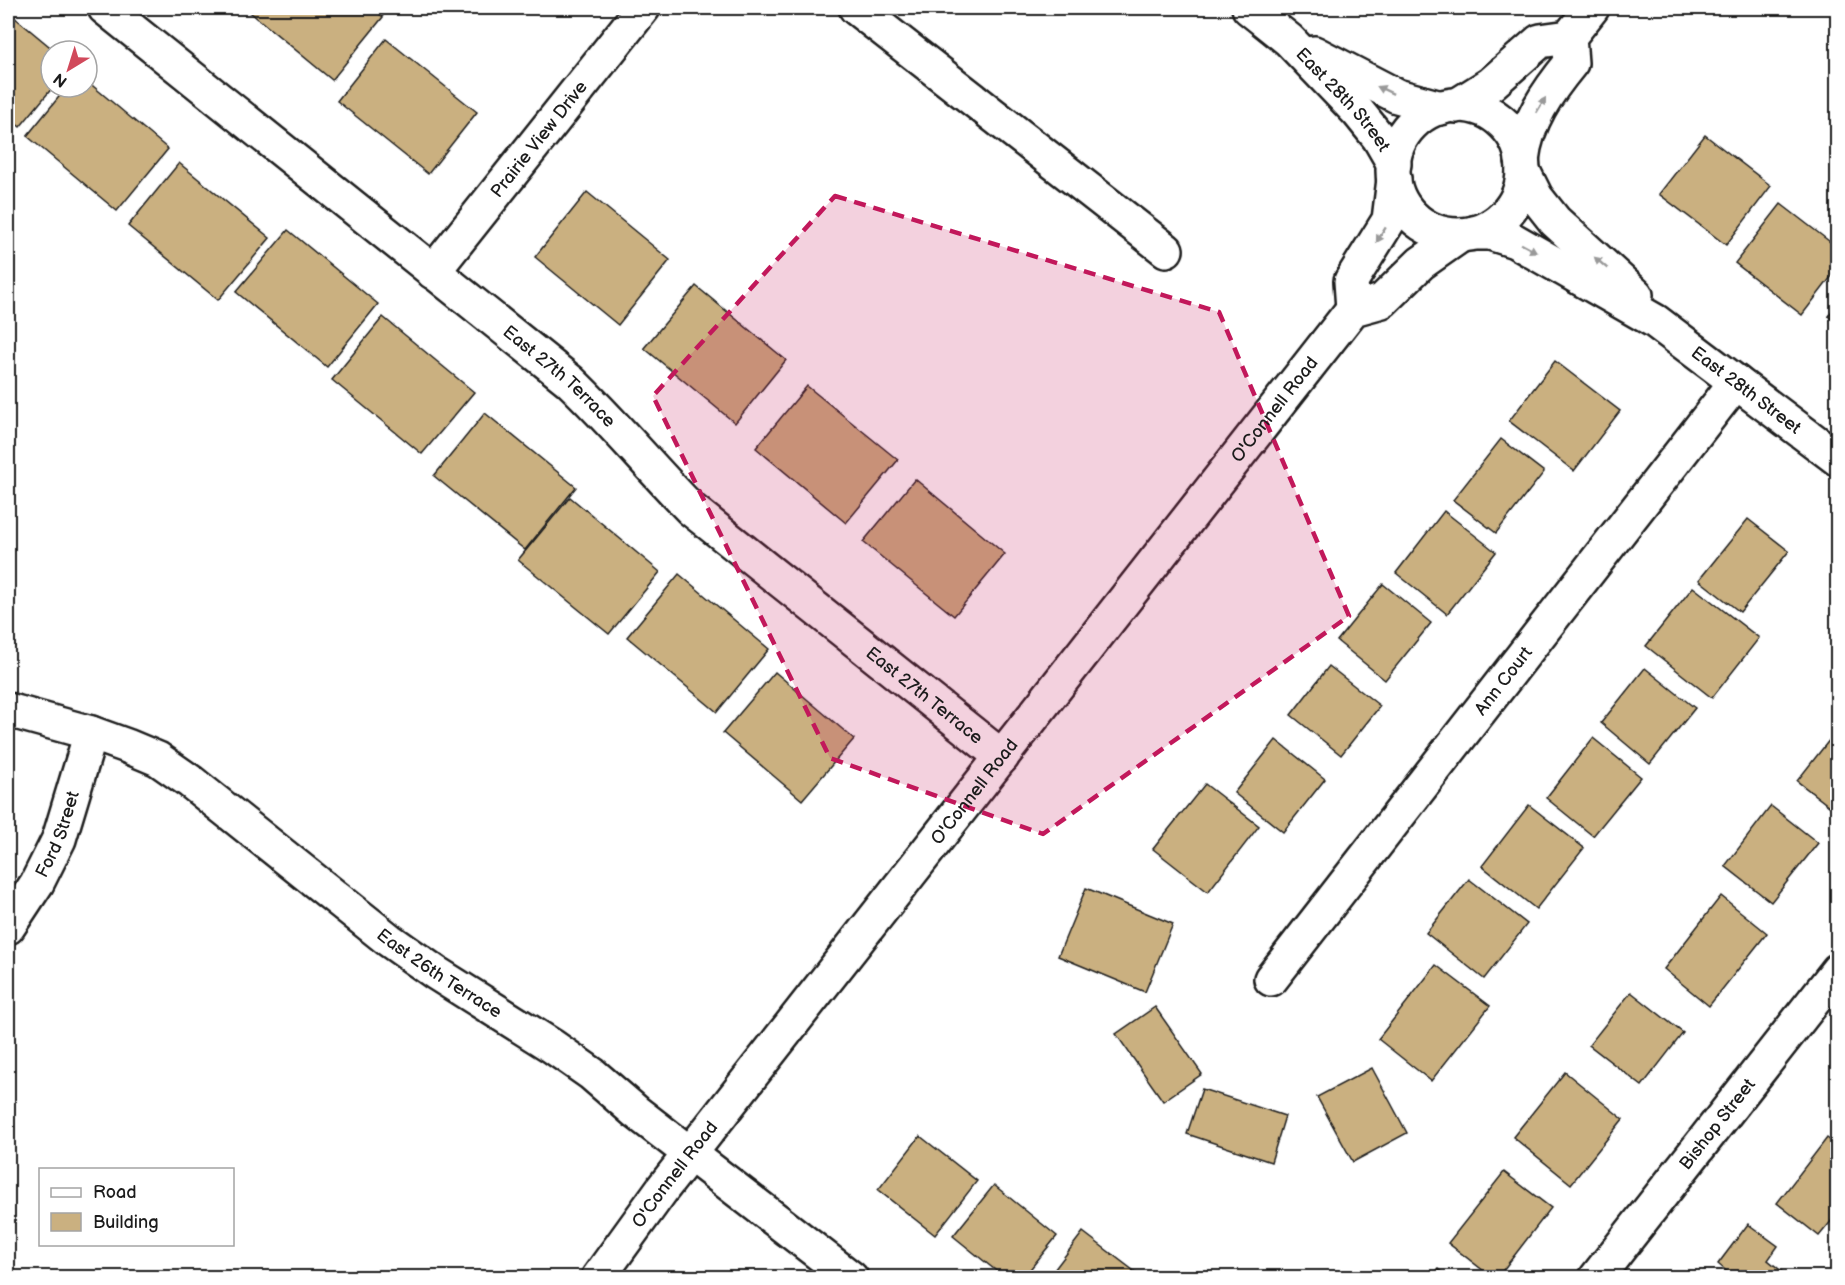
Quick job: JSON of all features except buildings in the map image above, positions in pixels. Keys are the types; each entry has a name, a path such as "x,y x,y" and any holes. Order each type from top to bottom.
{"street":[{"name":"East 27th Terrace","path":"105,8 570,381 600,410 691,509 1002,757"},
{"name":"Prairie View Drive","path":"433,272 643,8"},
{"path":"856,8 1166,250"},
{"name":"East 28th Street","path":"1249,8 1289,40 1374,130 1394,172"},
{"path":"1569,37 1540,41 1497,80 1448,107 1426,114 1408,129 1400,142 1389,220 1351,281 1353,309 1382,301 1426,259 1467,234 1493,225 1509,211 1519,192 1527,131 1549,92 1571,63 1569,37 1592,8"},
{"name":"East 28th Street","path":"1289,40 1390,93 1413,101 1448,107"},
{"path":"1448,107 1483,111 1499,121 1516,142 1522,165"},
{"name":"East 28th Street","path":"1522,165 1536,197 1555,221 1631,289 1655,321"},
{"path":"1394,172 1400,200 1413,217 1439,232 1467,234"},
{"name":"East 28th Street","path":"1467,234 1490,233 1515,241 1655,321 1838,459"},
{"name":"O'Connell Road","path":"598,1278 690,1154 1353,309"},
{"name":"Ann Court","path":"1271,980 1736,382"},
{"name":"East 26th Terrace","path":"8,710 91,733 158,759 191,782 389,940 592,1074 636,1112 851,1278"},
{"name":"Ford Street","path":"8,927 37,884 59,838 91,733"},
{"name":"Bishop Street","path":"1596,1278 1838,970"}],"highlighted area":[{"path":"835,196 1219,312 1349,616 1043,834 830,758 653,396"}]}
